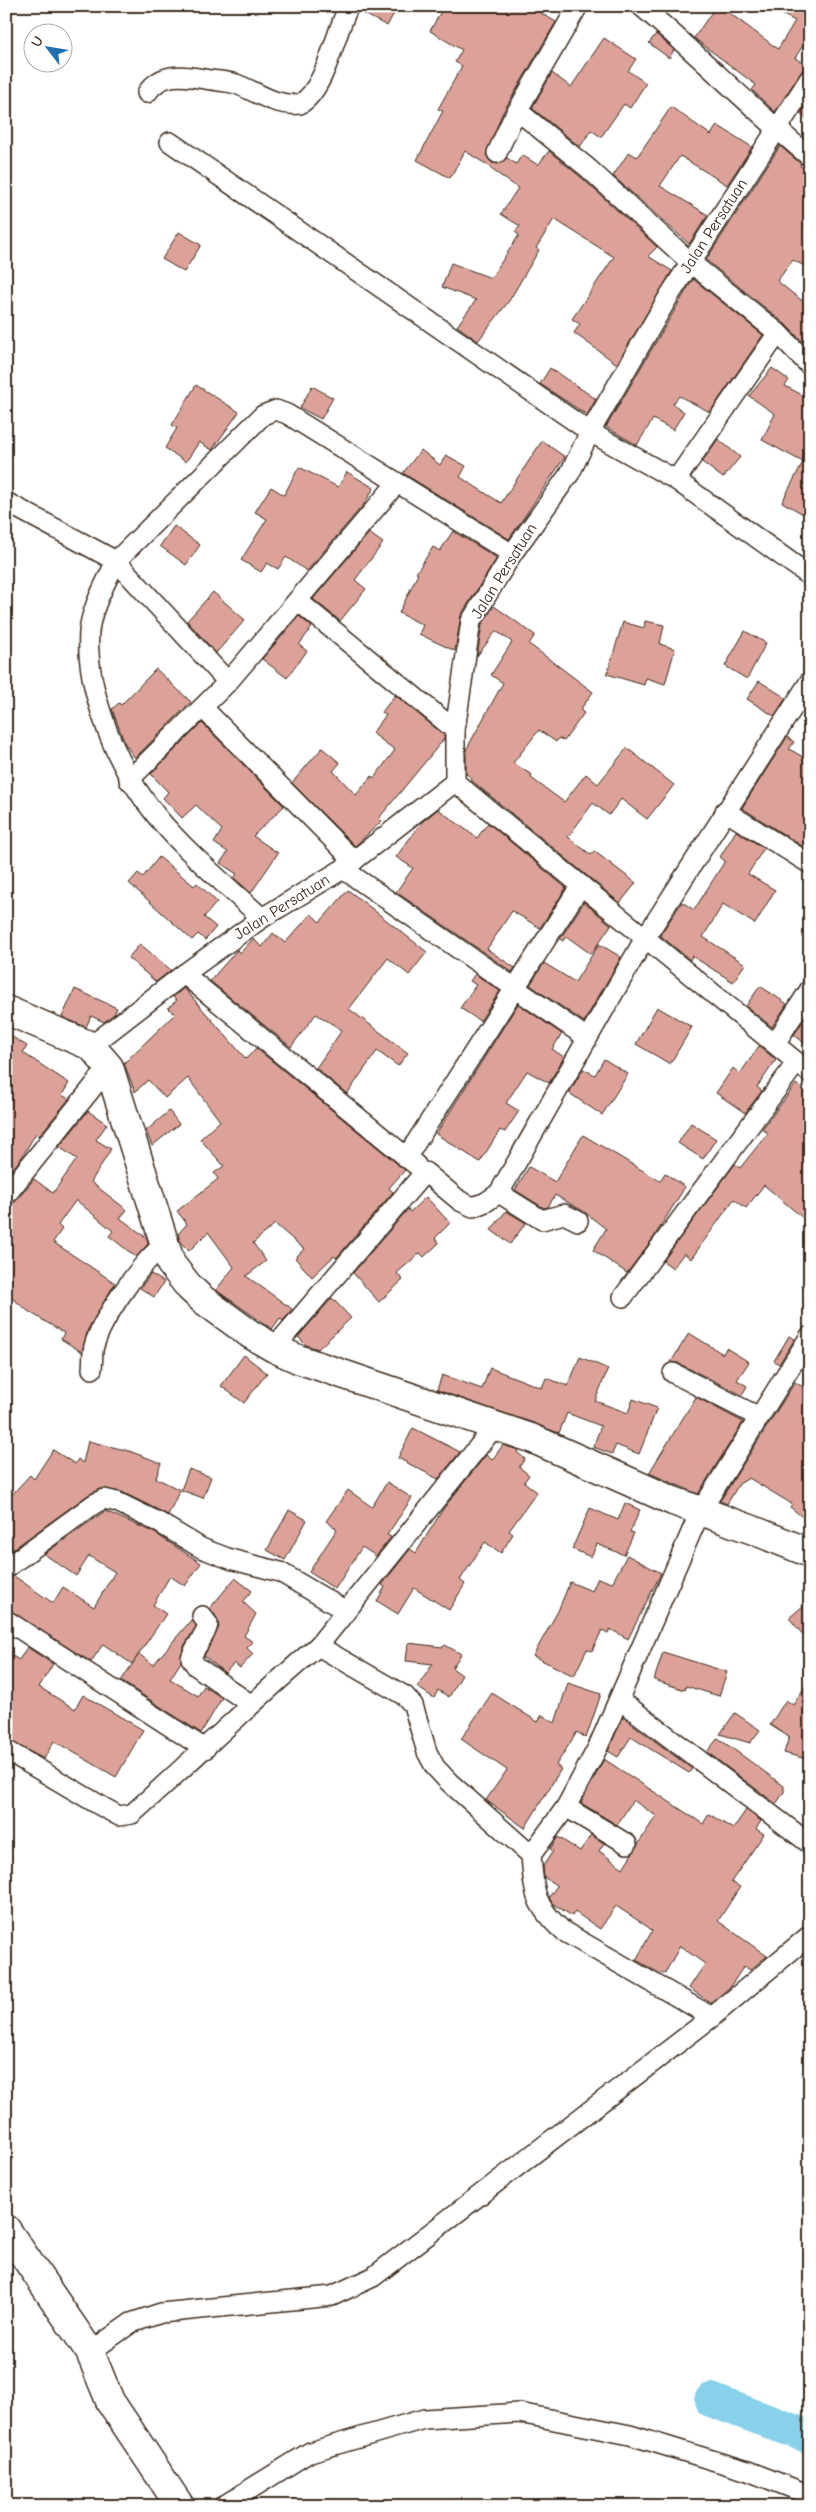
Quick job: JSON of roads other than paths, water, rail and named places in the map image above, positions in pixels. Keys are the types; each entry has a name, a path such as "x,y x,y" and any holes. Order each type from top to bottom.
{"street":[{"path":"147,93 152,86 171,76 190,76 236,84 277,103 300,104 313,91 336,44 349,6"},
{"path":"497,153 518,111 578,6"},
{"path":"641,6 687,44 778,130 810,157"},
{"name":"Jalan Persatuan","path":"91,1046 184,974 262,918 348,865 455,782 455,730 471,621 512,554 570,473 590,432 690,262 778,130 810,78"},
{"path":"518,111 589,169 690,262 778,334 810,366"},
{"path":"170,142 590,432 676,480 810,576"},
{"path":"676,480 778,334"},
{"path":"262,918 180,844 153,815 130,780 108,736 90,672 89,630 100,597 116,561 264,415 276,410 287,414 512,554"},
{"path":"130,780 228,682 397,482"},
{"path":"6,502 116,561 228,682"},
{"path":"298,601 455,730"},
{"path":"184,974 460,1201 473,1207 486,1202 499,1193 645,938 810,681"},
{"path":"203,708 348,865 516,988 588,1038"},
{"path":"455,782 803,1068 623,1297"},
{"path":"725,812 810,864"},
{"path":"406,1158 581,885"},
{"path":"775,1044 810,989"},
{"path":"6,1010 91,1046 109,1068 171,1264 190,1288 250,1334 298,1359 496,1425 578,1458 700,1512 754,1530 810,1553"},
{"path":"6,1195 109,1068"},
{"path":"274,1348 425,1172"},
{"path":"499,1193 542,1220 564,1214 578,1221"},
{"path":"92,1368 94,1346 107,1317 153,1253 164,1245"},
{"path":"531,1855 566,1807 598,1747 700,1512 759,1417 804,1357 810,1336"},
{"path":"673,1373 759,1417"},
{"path":"6,1750 119,1816 132,1814 205,1749 250,1704 318,1646 496,1425"},
{"path":"6,1568 94,1504 104,1499 117,1502 158,1522 201,1548 230,1560 280,1572 346,1611"},
{"path":"202,1616 208,1624 207,1633 194,1649 191,1658 196,1666 250,1704"},
{"path":"6,1620 205,1749"},
{"path":"318,1646 405,1696 412,1704 427,1752 435,1767 449,1782 531,1855 536,1895 546,1916 563,1931 712,2017"},
{"path":"620,1700 810,1844"},
{"path":"566,1807 627,1844"},
{"path":"90,2352 131,2323 161,2313 332,2296 349,2290 373,2277 712,2017 810,1935"},
{"path":"6,2229 90,2352 110,2401 176,2502"},
{"path":"223,2506 310,2452 424,2419 519,2413 630,2435 748,2471 810,2495"}],"waterway":[{"path":"711,2400 810,2437"}]}
